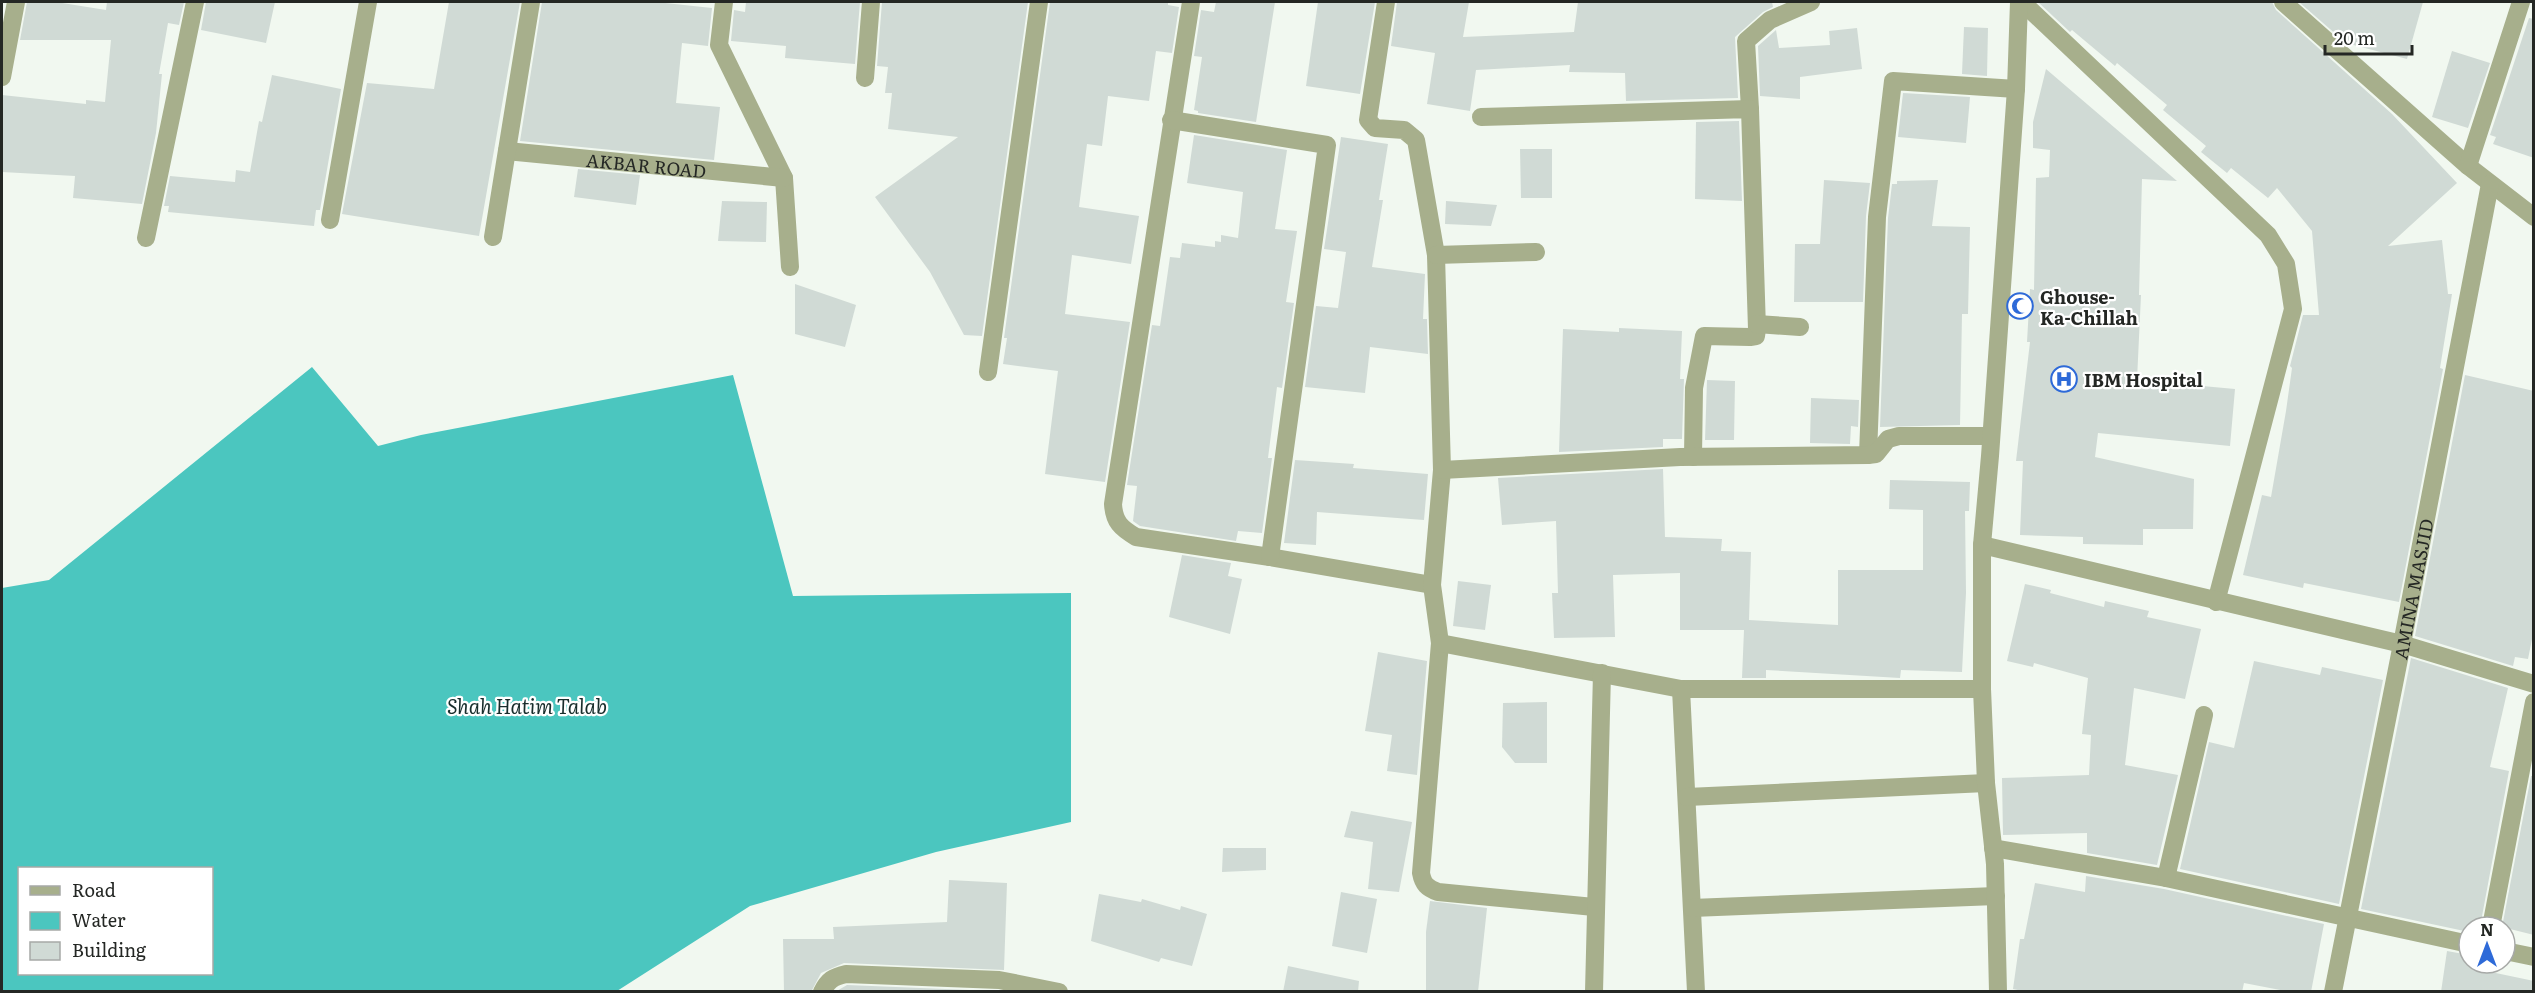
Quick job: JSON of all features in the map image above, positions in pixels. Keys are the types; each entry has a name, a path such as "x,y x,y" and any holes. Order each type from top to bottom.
{"street":[{"path":"2,77 16,2"},
{"path":"146,238 195,2"},
{"path":"330,220 368,2"},
{"path":"493,237 531,2"},
{"path":"724,2 719,45 784,178 790,267"},
{"path":"865,78 871,2"},
{"path":"988,372 1039,2"},
{"path":"1191,2 1113,504 1117,523 1136,537 1432,585"},
{"path":"1386,2 1368,120 1375,128 1404,130 1416,140 1436,255 1442,470 1432,585 1440,644 1421,873 1423,882 1428,888 1438,892 1594,907"},
{"path":"1693,457 1695,381 1704,336 1756,336 1746,40 1770,20 1811,2"},
{"path":"1998,992 1996,896 1986,783 1982,689 1982,545 2016,89 2020,2"},
{"path":"2020,2 2268,235 2286,264 2293,309 2216,602"},
{"path":"2283,2 2468,166 2534,218"},
{"path":"2468,166 2521,2"},
{"path":"1868,455 1877,217 1893,81 2016,89"},
{"path":"1481,117 1750,109"},
{"path":"1171,120 1327,145 1270,557"},
{"name":"AKBAR ROAD","path":"507,152 784,178"},
{"name":"AMINA MASJID","path":"2333,992 2490,184"},
{"path":"1436,255 1536,252"},
{"path":"1757,324 1800,327"},
{"path":"1442,470 1693,457 1868,455 1876,454 1888,439 1899,436 1991,436"},
{"path":"1982,545 2402,644 2534,684"},
{"path":"1440,644 1681,689 1982,689"},
{"path":"1594,992 1594,907 1602,673"},
{"path":"1681,689 1696,992"},
{"path":"2493,915 2534,702"},
{"path":"2166,878 2204,715"},
{"path":"1686,797 1986,783"},
{"path":"1993,848 2166,878 2457,942"},
{"path":"1692,908 1996,896"},
{"path":"2517,953 2534,957"},
{"path":"822,992 826,982 834,976 846,974 999,980 1059,992"}],"water":[{"name":"Shah Hatim Talab","path":"312,367 378,446 421,435 733,375 793,596 1071,593 1071,822 936,852 750,906 617,991 2,991 2,588 49,580"}],"building":[{"path":"27,2 56,2 106,10 107,2 184,2 179,25 168,23 159,74 162,74 156,133 142,204 73,198 75,176 2,172 2,95 86,104 86,100 105,102 111,40 20,40"},
{"path":"206,2 275,2 266,43 201,30"},
{"path":"449,2 520,2 479,236 342,214 367,83 434,89"},
{"path":"542,2 656,2 712,8 708,46 682,43 676,103 720,107 714,160 520,141"},
{"path":"746,2 860,2 855,64 785,58 786,46 731,41 734,10 745,12"},
{"path":"882,2 1028,2 982,336 964,335 930,272 875,197 958,137 888,129 892,93 885,93 888,67 877,66"},
{"path":"1050,2 1168,2 1168,5 1179,7 1172,53 1156,51 1149,101 1108,96 1102,146 1087,144 1079,207 1139,216 1131,264 1072,255 1065,314 1130,322 1105,482 1045,474 1058,371 1003,364 1007,338 1004,338"},
{"path":"1216,2 1275,2 1256,122 1198,113 1194,110 1202,57 1194,56 1201,10 1214,12"},
{"path":"1318,2 1375,2 1360,94 1306,86"},
{"path":"1397,2 1469,2 1463,37 1574,32 1578,2 1772,2 1773,7 1763,12 1735,37 1738,98 1626,101 1625,73 1569,72 1570,65 1476,70 1470,111 1427,104 1435,53 1391,46"},
{"path":"2038,2 2272,2 2276,10 2392,114 2457,183 2388,246 2442,240 2448,294 2452,294 2440,368 2443,369 2399,602 2304,583 2303,588 2243,575 2262,495 2271,497 2286,411 2292,368 2290,366 2303,315 2319,315 2312,231 2277,188 2268,198 2231,168 2227,173 2201,152 2206,146 2163,110 2167,105 2117,63 2115,66 2072,30 2070,32"},
{"path":"2299,2 2423,2 2407,59 2346,43"},
{"path":"2529,18 2534,19 2534,158 2493,144 2496,137 2490,135"},
{"path":"1964,27 1988,28 1987,76 1962,74"},
{"path":"1857,28 1862,69 1800,77 1800,99 1760,96 1758,46 1776,30 1779,48 1830,45 1829,31"},
{"path":"2452,51 2490,63 2468,128 2432,117"},
{"path":"2046,69 2177,181 2142,179 2139,295 2141,295 2137,380 2235,389 2230,446 2098,433 2095,457 2194,479 2193,529 2143,529 2143,545 2083,544 2083,537 2020,535 2023,461 2016,461 2030,342 2027,342 2030,289 2034,290 2036,178 2049,177 2050,150 2033,148 2033,122"},
{"path":"272,75 341,89 320,210 316,210 314,226 168,212 169,206 164,206 170,176 235,182 236,170 250,172 259,121 262,122"},
{"path":"1903,93 1970,97 1966,143 1898,137"},
{"path":"1739,121 1742,201 1695,199 1696,122"},
{"path":"1194,135 1287,150 1275,229 1297,231 1286,302 1294,303 1282,388 1277,387 1268,458 1272,458 1262,533 1238,531 1236,541 1140,526 1133,521 1137,486 1127,485 1152,325 1160,326 1170,257 1180,258 1182,243 1215,247 1215,241 1221,242 1221,235 1238,238 1243,192 1187,183"},
{"path":"1341,137 1388,144 1379,200 1383,200 1372,267 1425,274 1423,319 1427,319 1428,354 1370,347 1365,393 1305,387 1316,306 1338,308 1346,252 1324,249"},
{"path":"1520,149 1552,149 1552,198 1521,198"},
{"path":"578,169 640,175 636,205 574,197"},
{"path":"1824,180 1870,183 1866,216 1863,302 1794,302 1795,244 1820,244"},
{"path":"1938,180 1932,226 1970,227 1968,314 1962,314 1960,425 1880,427 1888,218 1892,184 1897,184 1897,181"},
{"path":"722,201 767,202 766,242 718,241"},
{"path":"1446,201 1497,205 1491,226 1445,224"},
{"path":"795,284 856,305 845,347 795,334"},
{"path":"1619,328 1682,331 1680,379 1684,379 1682,439 1663,439 1663,447 1559,452 1563,329 1619,332"},
{"path":"2465,375 2534,391 2534,629 2528,659 2515,657 2513,666 2415,636"},
{"path":"1707,380 1735,381 1734,440 1705,440"},
{"path":"1811,398 1859,400 1858,427 1851,426 1850,444 1810,443"},
{"path":"1295,460 1354,464 1353,468 1428,474 1424,520 1317,512 1316,545 1284,543"},
{"path":"1663,469 1665,537 1722,539 1721,551 1751,552 1749,620 1838,625 1838,570 1923,570 1923,510 1889,509 1890,480 1970,482 1969,511 1965,511 1966,593 1962,672 1901,670 1900,678 1766,670 1766,678 1742,678 1744,630 1680,630 1680,573 1613,575 1615,637 1554,638 1552,593 1558,593 1556,521 1502,525 1498,478"},
{"path":"1182,555 1231,563 1228,576 1242,579 1230,634 1169,617"},
{"path":"1458,581 1491,585 1485,630 1453,626"},
{"path":"2025,584 2104,607 2105,601 2149,611 2147,617 2201,629 2185,699 2134,688 2125,765 2178,775 2157,865 2087,853 2087,833 2003,835 2002,778 2089,775 2091,735 2082,734 2088,678 2034,663 2033,667 2007,661"},
{"path":"1378,652 1427,661 1417,775 1387,771 1392,735 1365,731"},
{"path":"2411,658 2508,688 2490,767 2509,771 2482,915 2457,915 2457,929 2361,909"},
{"path":"2254,661 2320,675 2322,667 2383,680 2339,904 2180,869 2209,742 2234,748"},
{"path":"1547,702 1547,763 1515,763 1502,747 1503,703"},
{"path":"2531,776 2534,776 2534,935 2517,931 2517,915 2504,915"},
{"path":"1351,811 1412,822 1399,892 1368,889 1373,842 1344,837"},
{"path":"1223,848 1266,848 1266,870 1222,872"},
{"path":"2086,876 2164,889 2324,924 2311,992 2291,992 2244,983 2242,992 2027,992 2013,989 2020,939 2024,939 2035,883 2085,892"},
{"path":"949,880 1007,883 1004,970 844,963 821,973 811,992 784,992 783,939 834,939 833,927 947,922"},
{"path":"1341,892 1377,899 1367,953 1332,946"},
{"path":"1099,894 1141,902 1142,899 1180,910 1181,906 1207,914 1192,966 1161,958 1159,962 1091,941"},
{"path":"1430,901 1487,908 1478,992 1426,992 1426,932"},
{"path":"2447,951 2457,953 2457,975 2505,975 2534,981 2533,992 2441,992"},
{"path":"1288,966 1359,981 1358,992 1283,992"},
{"path":"847,985 994,991 994,992 835,992"}],"place":[{"name":"Ghouse- Ka-Chillah","path":"2020,306"},
{"name":"IBM Hospital","path":"2064,379"}]}
